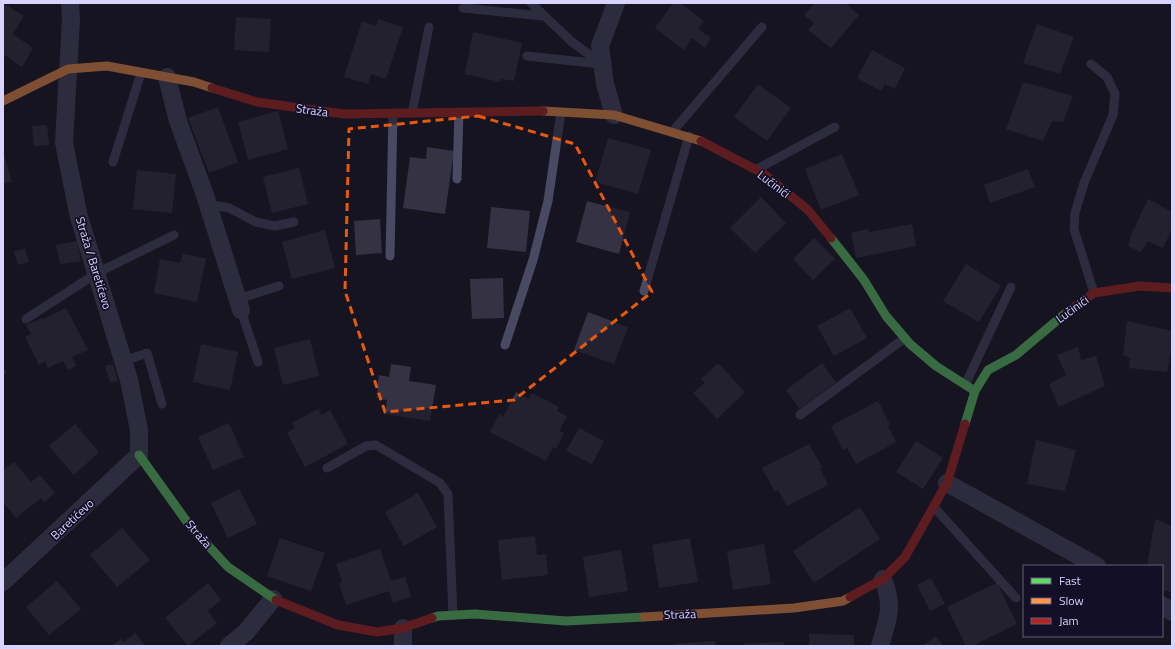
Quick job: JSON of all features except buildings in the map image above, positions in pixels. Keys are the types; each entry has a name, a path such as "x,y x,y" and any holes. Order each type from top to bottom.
{"street":[{"name":"Straža / Baretićevo","path":"70,3 71,19 64,143 79,217 124,361 139,430 139,455"},
{"path":"614,115 605,84 600,46 616,3"},
{"name":"Straža","path":"68,69 107,66 194,82 257,102 344,114 532,110 614,115"},
{"path":"3,101 68,69"},
{"path":"167,77 178,121 208,204 240,304"},
{"name":"Lučinići","path":"614,115 696,138 764,174 808,210 864,280 886,316 905,338 936,366 975,391"},
{"name":"Lučinići","path":"883,579 905,557 947,483 975,391 988,370 1016,355 1056,320 1094,293 1140,286 1172,288"},
{"name":"Straža","path":"139,455 190,526 228,567 273,599 338,625 377,632 403,628 438,616 453,615 476,614 566,622 794,608 842,601 883,579"},
{"name":"Baretićevo","path":"3,582 139,455"},
{"path":"947,483 1095,565"},
{"path":"880,646 889,615 890,596 883,579"},
{"path":"228,646 246,632 273,599"},
{"path":"1163,606 1172,612"},
{"path":"403,628 403,646"}],"lane":[{"path":"531,3 572,42 602,64"},
{"path":"463,8 543,16"},
{"path":"412,113 429,27"},
{"path":"673,131 762,28"},
{"path":"527,56 602,64"},
{"path":"1091,64 1108,77 1114,94 1113,115 1084,183 1076,213 1074,229 1094,293"},
{"path":"113,162 141,73"},
{"path":"457,179 459,112"},
{"path":"505,344 533,260 548,201 561,112"},
{"path":"390,256 393,113"},
{"path":"756,170 835,127"},
{"path":"644,291 690,136"},
{"path":"208,204 229,208 256,222 275,226 294,222"},
{"path":"26,319 97,273 174,235"},
{"path":"258,362 240,304 278,286"},
{"path":"965,385 1011,287"},
{"path":"800,415 905,338"},
{"path":"124,361 147,353 162,404"},
{"path":"328,468 366,446 376,445 440,483 448,494 453,615"},
{"path":"934,507 1016,598"}],"highlighted area":[{"path":"478,116 575,144 652,292 514,400 385,412 345,291 349,129"}],"traffic: fast":[{"path":"831,238 864,280 886,316 910,344 936,366 975,391"},
{"path":"965,424 975,391 988,370 1016,355 1067,312"},
{"path":"139,455 190,526 228,567 276,600"},
{"path":"432,618 438,616 475,614 566,621 644,617"}],"traffic: slow":[{"path":"3,101 68,69 107,66 194,82 212,88"},
{"path":"543,111 614,115 701,141"},
{"path":"644,617 794,608 843,601 850,597"}],"traffic: jam":[{"path":"212,88 257,102 344,114 543,111"},
{"path":"701,141 764,174 808,210 831,238"},
{"path":"1067,312 1094,293 1140,286 1172,288"},
{"path":"850,597 883,579 905,557 947,483 965,424"},
{"path":"276,600 338,625 377,632 403,628 432,618"}]}
